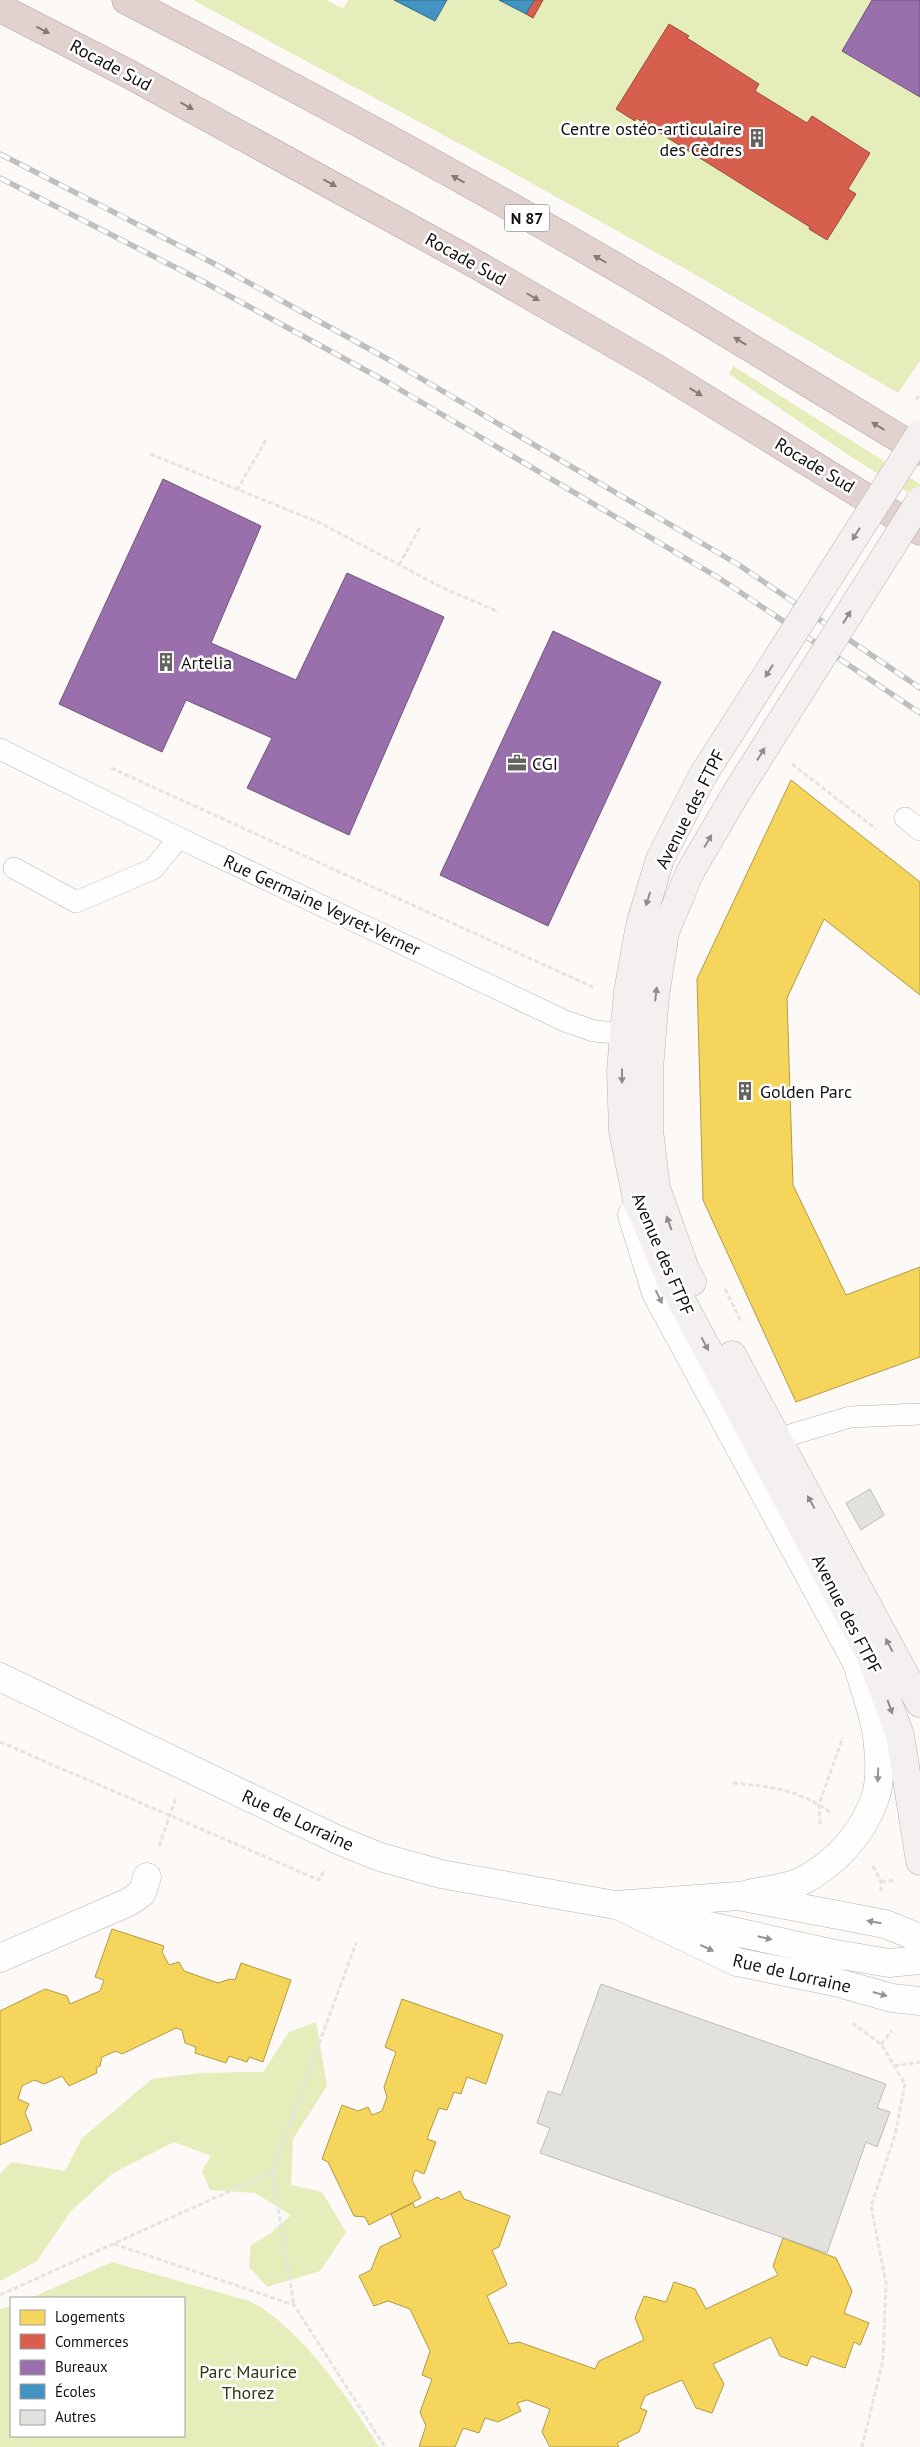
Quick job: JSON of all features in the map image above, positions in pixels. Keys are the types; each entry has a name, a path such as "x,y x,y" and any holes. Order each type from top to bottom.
{"highway":[{"name":"N 87","path":"126,0 334,109 509,207 695,314 920,451"},
{"name":"Rocade Sud","path":"0,8 127,73 487,271 654,367 920,531"}],"street":[{"name":"Avenue des FTPF","path":"920,434 703,775 660,858 643,916 628,992 621,1071 623,1131 637,1200 671,1281 870,1654 900,1735 920,1861"},
{"name":"Avenue des FTPF","path":"920,501 735,795 690,872 665,932 655,996 649,1130 656,1188 686,1269 920,1703"},
{"path":"623,1131 629,1206 656,1293 857,1663 876,1730 878,1775 875,1798 858,1832 823,1868 798,1883 738,1896"},
{"name":"Rue de Lorraine","path":"0,1677 338,1840 380,1857 441,1874 615,1905 738,1896 885,1924 920,1938"},
{"path":"900,1735 920,1789"},
{"path":"0,1958 129,1902 142,1893 148,1877"},
{"path":"615,1905 889,1964 920,1960"},
{"name":"Rue de Lorraine","path":"615,1905 738,1962 835,1982 892,1998 920,2000"}],"lane":[{"name":"Rue Germaine Veyret-Verner","path":"0,749 179,838 565,1021 594,1031 652,1036"},
{"path":"14,868 76,902 153,869 179,838"},
{"path":"777,1439 850,1417 920,1414"}],"path":[{"path":"237,490 267,438"},
{"path":"150,454 318,522 443,588 499,612"},
{"path":"399,565 420,527"},
{"path":"786,769 790,762 850,808"},
{"name":"Rue Germaine Veyret-Verner","path":"108,766 602,991"},
{"path":"724,1286 745,1328"},
{"path":"0,1742 319,1880 327,1866"},
{"path":"148,1877 187,1768"},
{"path":"733,1783 775,1786 819,1804"},
{"path":"356,1943 272,2172 294,2305 385,2447"},
{"path":"849,2021 881,2044 905,2084 895,2135 872,2206 886,2282 883,2360 862,2447"},
{"path":"894,2066 920,2062"},
{"path":"0,2296 272,2172"},
{"path":"113,2244 294,2305"}],"green space":[{"path":"193,0 326,0 343,9 348,0 872,0 842,51 920,97 920,361 898,393 689,271 501,166"},
{"path":"733,366 920,484 920,500 853,458 729,374"},
{"path":"316,2022 327,2086 293,2139 291,2185 322,2192 346,2232 320,2271 267,2287 249,2267 251,2245 271,2233 291,2215 255,2193 210,2190 202,2171 211,2156 174,2142 113,2173 71,2211 37,2261 0,2281 0,2174 11,2162 65,2171 82,2138 152,2079 200,2073 263,2072 289,2032"},
{"name":"Parc Maurice Thorez","path":"112,2262 249,2301 268,2312 286,2327 322,2365 354,2408 379,2447 0,2447 0,2309 10,2306 10,2437 185,2437 185,2297 33,2297"}],"building: Logements":[{"name":"Golden Parc","path":"791,780 920,882 920,995 824,919 787,998 793,1185 846,1295 920,1267 920,1357 796,1402 703,1200 697,979"},
{"path":"112,1929 164,1946 162,1952 169,1965 179,1962 184,1971 218,1983 230,1979 235,1980 241,1963 291,1980 263,2062 249,2057 247,2062 229,2056 226,2063 195,2053 196,2047 185,2043 182,2030 176,2028 122,2054 116,2051 102,2057 100,2066 96,2068 97,2073 69,2086 62,2076 44,2084 34,2080 22,2086 18,2099 29,2104 25,2113 32,2130 0,2145 0,2011 45,1989 67,1996 70,2004 100,1991 104,1980 95,1977"},
{"path":"402,1999 503,2035 486,2084 467,2077 461,2094 454,2092 447,2110 439,2108 427,2139 436,2142 424,2174 415,2170 412,2180 421,2198 369,2225 365,2217 354,2216 328,2162 322,2159 342,2105 358,2111 368,2107 372,2115 382,2111 387,2097 384,2087 396,2052 385,2047"},
{"path":"460,2191 464,2199 510,2216 499,2247 492,2250 507,2285 487,2296 509,2344 519,2342 595,2369 599,2361 644,2340 635,2318 644,2296 666,2302 674,2282 695,2289 706,2309 778,2275 773,2266 783,2238 836,2258 852,2291 844,2313 869,2323 860,2345 854,2342 845,2368 811,2356 807,2366 780,2356 771,2337 713,2364 724,2384 712,2413 696,2408 682,2380 645,2396 640,2408 647,2411 639,2432 617,2443 619,2447 550,2447 542,2432 550,2409 527,2400 517,2403 521,2411 498,2422 485,2418 479,2433 463,2428 455,2447 419,2447 426,2426 420,2412 432,2379 422,2375 430,2351 410,2309 388,2301 374,2306 359,2276 371,2270 380,2247 401,2237 391,2214 413,2203 415,2208 438,2197 441,2200"}],"building: Commerces":[{"path":"534,0 543,0 533,18 526,14"},
{"name":"Centre ostéo-articulaire des Cèdres","path":"669,24 689,36 687,38 759,84 755,91 807,123 812,116 870,153 848,189 856,194 827,240 809,229 810,227 636,118 635,121 616,109"}],"building: Bureaux":[{"path":"872,0 920,0 920,97 842,51"},
{"name":"Artelia","path":"163,479 261,526 211,643 296,680 347,573 444,617 349,835 247,788 272,738 186,700 162,752 59,704"},
{"path":"553,631 661,682 548,926 440,875"}],"building: Écoles":[{"path":"394,0 447,0 435,21"},
{"path":"499,0 534,0 526,14"}],"building: Autres":[{"path":"870,1489 884,1515 861,1530 846,1503"},
{"path":"601,1984 886,2084 877,2108 890,2112 877,2147 866,2142 827,2253 540,2153 550,2128 537,2123 548,2091 561,2095"}],"railway":[{"path":"0,154 211,262 393,362 739,565 920,688"},
{"path":"0,178 204,282 387,382 719,578 920,713"}],"place":[{"name":"Centre ostéo-articulaire des Cèdres","path":"757,138"},
{"name":"Artelia","path":"166,662"},
{"name":"CGI","path":"517,763"},
{"name":"Golden Parc","path":"745,1091"}]}
